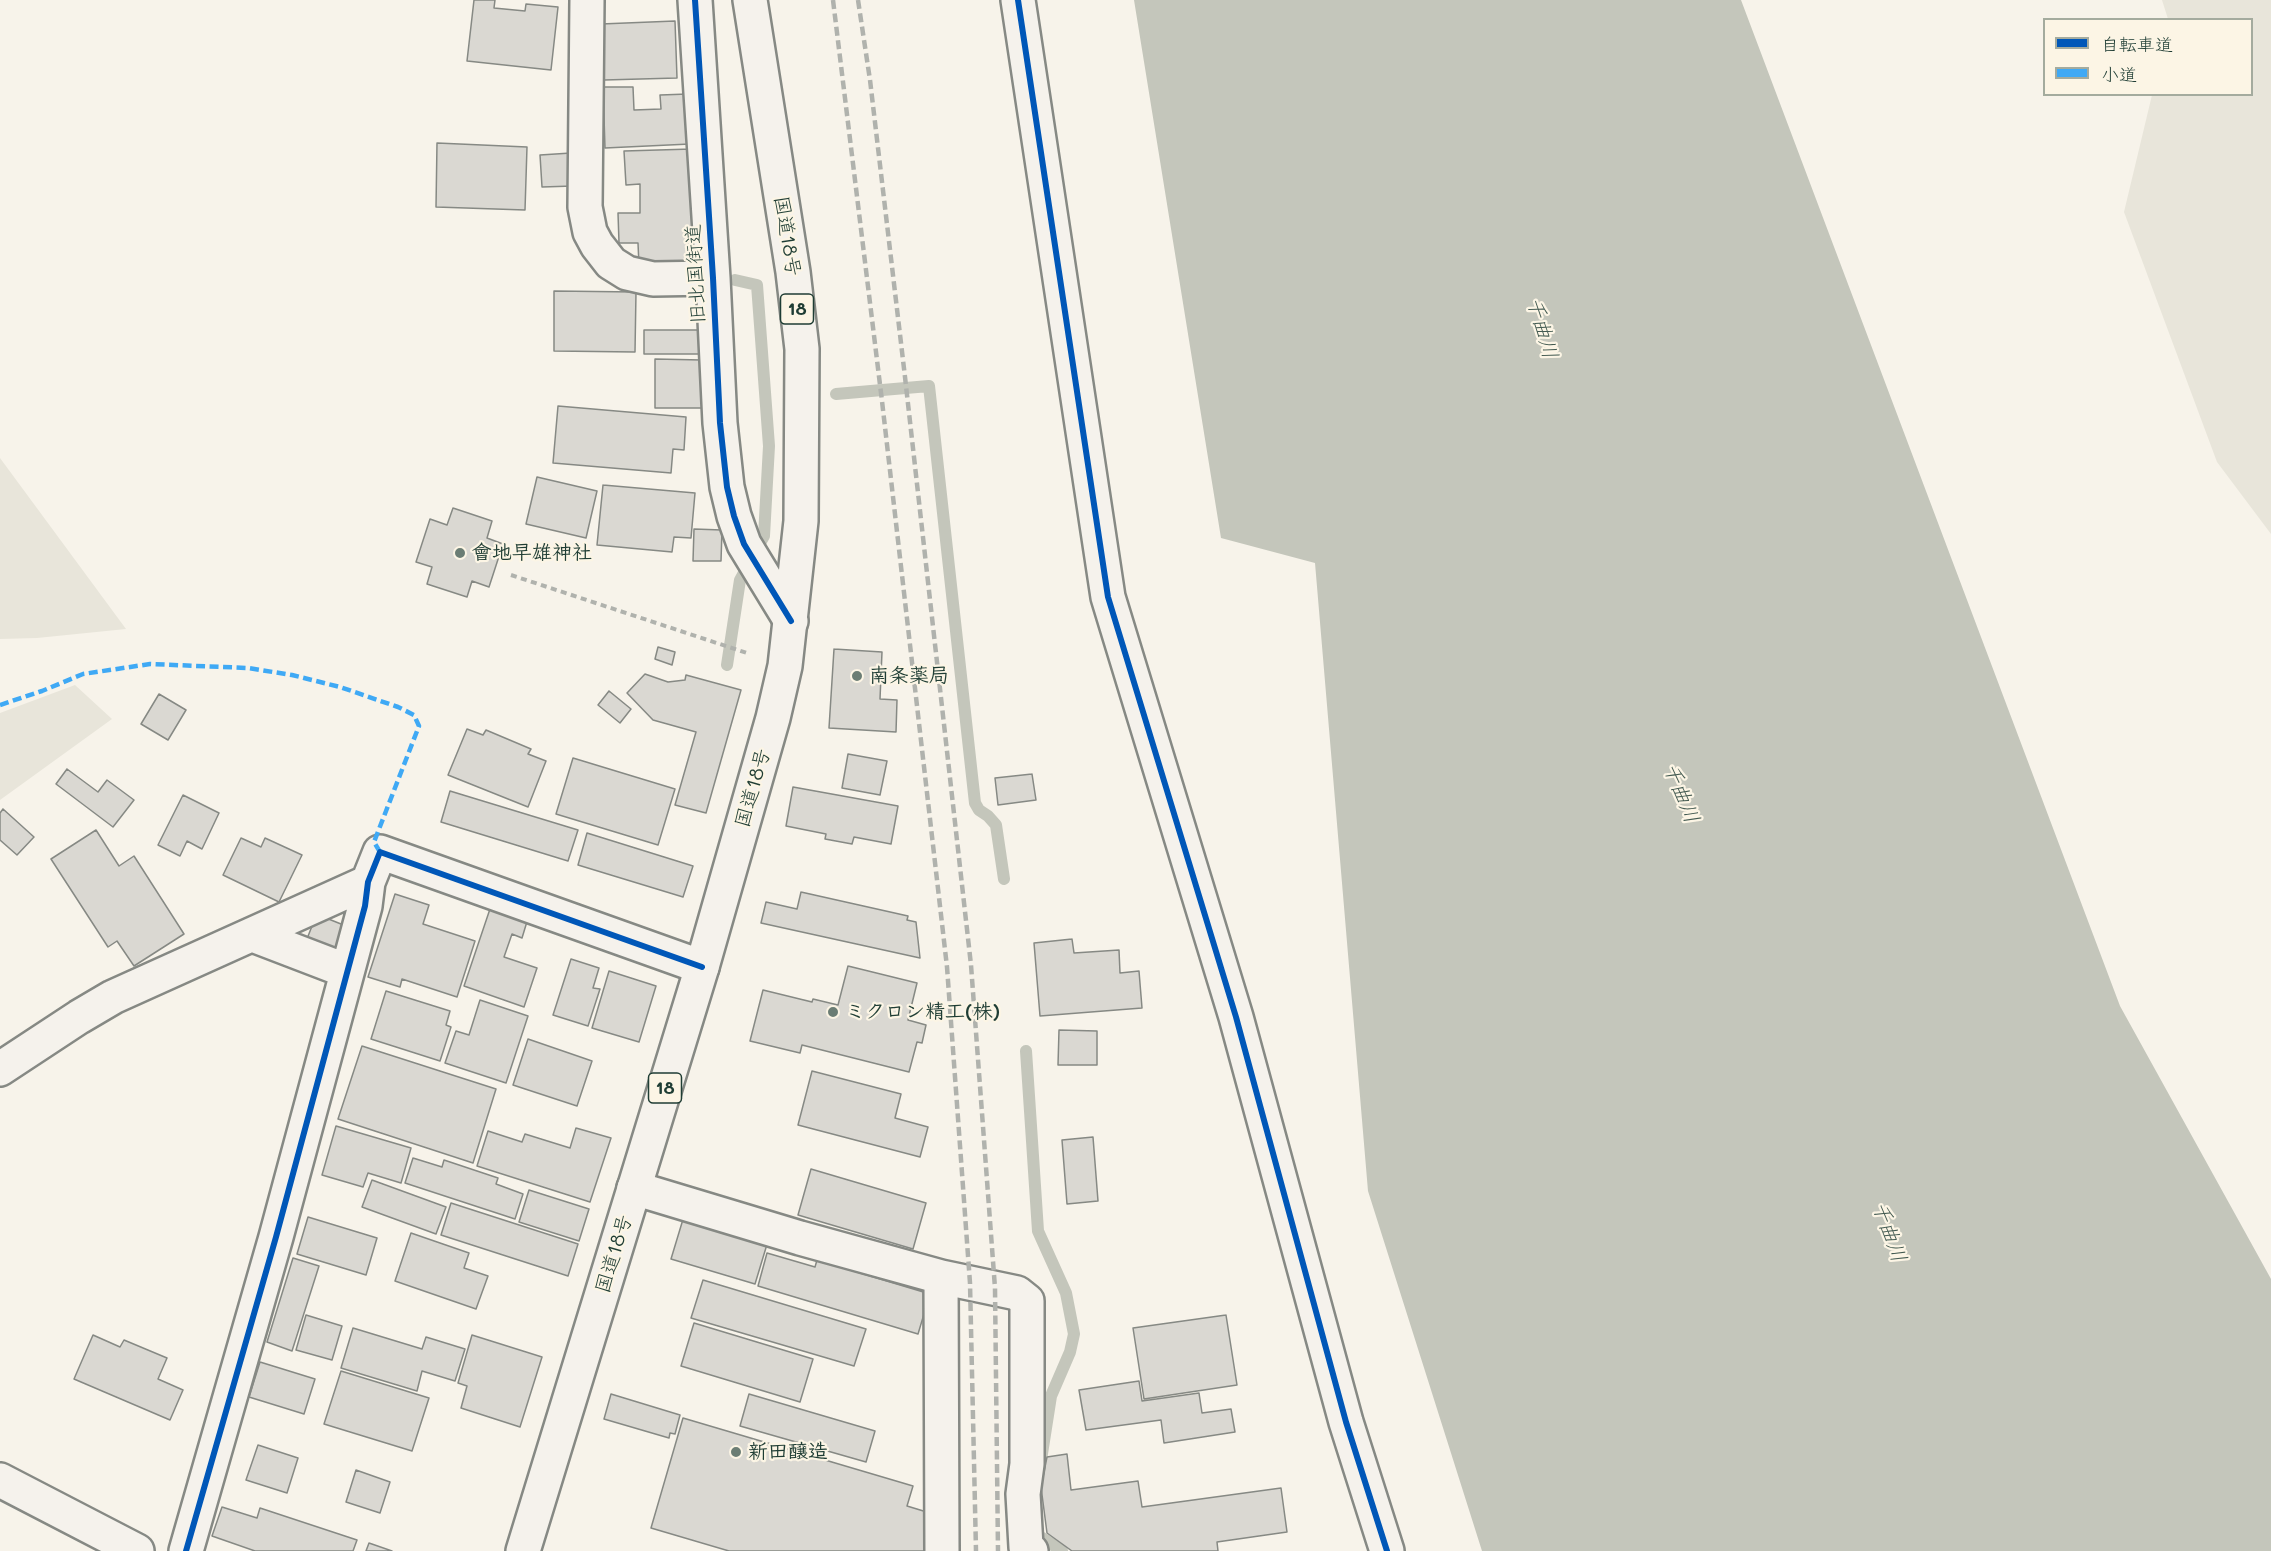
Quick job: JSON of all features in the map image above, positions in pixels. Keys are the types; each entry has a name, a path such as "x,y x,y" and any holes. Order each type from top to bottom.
{"main road":[{"path":"587,0 585,207 590,232 611,262 627,273 652,279 714,278"},
{"name":"旧北国街道","path":"695,0 714,278 720,423 724,455 734,516 752,557 791,621"},
{"name":"国道18号","path":"523,1551 702,968 773,717 785,666 801,521 802,349 793,272 750,0"},
{"path":"1018,0 1108,597 1236,1017 1347,1422 1387,1551"},
{"path":"186,1551 276,1237 365,906 368,882 380,852 702,968"},
{"path":"0,1069 113,997 368,882"},
{"path":"253,935 347,972"},
{"path":"634,1188 800,1238 941,1277 1017,1293 1027,1301 1027,1464 1023,1494 1026,1547 1031,1551"},
{"path":"941,1277 942,1551"},
{"path":"0,1480 136,1551"}],"path":[{"path":"511,575 747,653"}],"shaded area":[{"path":"2162,0 2271,0 2271,534 2217,462 2124,212 2152,96 2253,96 2253,18 2168,18"},
{"path":"0,458 126,629 37,638 0,639"},
{"path":"75,685 112,719 0,800 0,713"}],"water":[{"name":"千曲川","path":"1134,0 1741,0 2120,1006 2271,1279 2271,1551 1482,1551 1368,1191 1315,563 1221,538"}],"building":[{"path":"474,0 495,0 494,8 525,11 526,4 558,7 551,70 467,61"},
{"path":"675,21 677,78 604,80 601,24"},
{"path":"603,87 633,87 634,110 661,109 660,95 688,94 690,144 605,148"},
{"path":"437,143 527,147 525,210 436,207"},
{"path":"692,149 696,264 639,266 638,243 619,243 618,213 640,213 640,184 626,185 624,151"},
{"path":"571,153 573,186 542,187 540,155"},
{"path":"554,291 636,292 635,352 554,351"},
{"path":"644,330 700,330 700,354 644,354"},
{"path":"655,359 702,360 702,408 655,408"},
{"path":"558,406 686,417 684,450 673,449 671,473 553,463"},
{"path":"537,477 597,491 586,538 526,524"},
{"path":"603,485 695,493 691,538 674,537 672,552 597,545"},
{"name":"會地早雄神社","path":"453,508 492,521 487,538 503,544 489,587 472,581 467,597 427,584 432,567 416,562 430,519 447,525"},
{"path":"694,529 722,530 721,561 693,561"},
{"path":"658,647 675,652 672,665 655,659"},
{"name":"南条薬局","path":"834,649 882,652 880,699 897,700 896,732 829,728"},
{"path":"645,674 668,682 685,680 686,675 741,690 706,813 675,805 696,732 653,720 627,693"},
{"path":"609,691 631,709 620,723 598,705"},
{"path":"159,694 186,710 168,740 141,724"},
{"path":"467,729 483,735 486,730 531,749 528,754 546,761 528,807 448,775"},
{"path":"848,754 887,761 880,795 842,788"},
{"path":"573,758 675,789 658,845 556,814"},
{"path":"67,769 98,792 107,780 134,800 113,827 56,784"},
{"path":"1032,774 1036,800 998,805 995,778"},
{"path":"793,787 898,806 891,844 854,837 852,844 825,839 826,834 786,826"},
{"path":"450,791 578,830 568,861 441,822"},
{"path":"183,795 219,813 202,849 187,841 180,856 158,845"},
{"path":"3,809 34,837 17,855 0,840 0,813"},
{"path":"96,830 119,866 134,856 184,934 134,966 117,941 108,947 51,859"},
{"path":"587,833 693,866 683,897 578,865"},
{"path":"241,838 261,847 265,838 302,855 279,902 223,875"},
{"path":"801,892 908,916 907,920 916,922 920,958 761,923 766,902 797,909"},
{"path":"395,894 429,905 423,924 475,941 457,997 402,979 400,987 368,977"},
{"path":"492,903 529,915 522,938 512,934 504,957 537,968 524,1007 464,986"},
{"path":"326,918 346,926 335,955 305,944 312,926"},
{"path":"1072,939 1074,953 1119,950 1120,973 1139,971 1142,1008 1040,1016 1034,943"},
{"path":"571,959 599,968 593,988 600,989 588,1026 553,1015"},
{"name":"ミクロン精工(株)","path":"848,966 917,983 908,1020 926,1025 922,1043 917,1042 909,1072 802,1045 800,1053 750,1041 763,990 812,1002 813,999 838,1005"},
{"path":"609,971 656,986 639,1042 592,1028"},
{"path":"386,991 450,1011 446,1025 451,1027 440,1061 371,1039"},
{"path":"480,1000 528,1016 506,1083 445,1063 456,1031 469,1035"},
{"path":"1059,1030 1097,1031 1097,1065 1058,1065"},
{"path":"528,1039 592,1061 577,1106 513,1085"},
{"path":"362,1046 496,1089 473,1163 338,1119"},
{"path":"812,1071 901,1094 895,1118 928,1127 920,1157 798,1125"},
{"path":"336,1126 411,1148 401,1183 368,1173 363,1187 322,1175"},
{"path":"576,1128 611,1138 590,1202 477,1166 488,1131 522,1142 525,1134 570,1148"},
{"path":"1093,1137 1098,1201 1067,1204 1062,1140"},
{"path":"413,1158 442,1167 444,1160 498,1178 496,1184 523,1194 515,1219 405,1183"},
{"path":"811,1169 926,1203 913,1249 798,1215"},
{"path":"372,1180 446,1207 436,1234 362,1207"},
{"path":"529,1190 589,1209 579,1241 519,1222"},
{"path":"451,1203 578,1244 568,1276 441,1235"},
{"path":"684,1216 768,1241 755,1284 671,1259"},
{"path":"308,1217 377,1238 366,1275 297,1254"},
{"path":"411,1233 469,1253 464,1268 488,1276 476,1309 395,1281"},
{"path":"767,1253 815,1267 817,1260 930,1294 918,1334 758,1286"},
{"path":"293,1258 319,1266 292,1351 267,1342"},
{"path":"703,1280 866,1329 854,1366 691,1318"},
{"path":"306,1315 342,1326 332,1360 296,1350"},
{"path":"1226,1315 1237,1385 1144,1399 1133,1328"},
{"path":"694,1323 813,1359 800,1402 681,1366"},
{"path":"353,1328 422,1349 426,1337 465,1349 455,1381 422,1371 417,1391 341,1368"},
{"path":"93,1335 120,1347 124,1340 167,1358 158,1379 183,1390 170,1420 74,1379"},
{"path":"472,1335 542,1357 520,1427 461,1408 467,1386 458,1383"},
{"path":"260,1362 315,1379 304,1414 249,1397"},
{"path":"341,1371 429,1398 412,1451 324,1424"},
{"path":"1139,1381 1142,1401 1199,1393 1202,1413 1231,1409 1235,1432 1164,1443 1161,1420 1086,1430 1079,1390"},
{"path":"611,1394 680,1415 675,1434 670,1433 669,1438 604,1419"},
{"path":"749,1394 875,1431 866,1462 740,1426"},
{"name":"新田醸造","path":"683,1418 913,1486 907,1506 930,1513 929,1551 729,1551 651,1528"},
{"path":"258,1445 298,1458 287,1493 246,1480"},
{"path":"1067,1454 1071,1490 1138,1481 1142,1507 1281,1488 1287,1532 1217,1542 1218,1551 1072,1551 1047,1533 1041,1487 1047,1457"},
{"path":"356,1470 390,1482 380,1513 346,1502"},
{"path":"222,1507 257,1518 260,1508 357,1540 353,1551 255,1551 212,1536"},
{"path":"369,1543 392,1551 366,1551"}],"waterway":[{"path":"727,665 740,580 764,536 769,446 757,285 735,280"},
{"path":"836,394 929,386 975,803 979,810 996,825 1004,879"},
{"path":"1026,1051 1038,1231 1066,1293 1074,1334 1070,1352 1051,1396 1041,1460"},
{"path":"1036,1525 1036,1534 1062,1551"}],"railway":[{"path":"833,0 947,967 970,1283 976,1551"},
{"path":"858,0 870,80 905,377 971,965 995,1288 998,1551"}],"marked path":[{"path":"0,705 83,674 150,664 248,668 292,675 340,687 398,707 414,715 419,726 374,842 380,852"}],"cycle path":[{"path":"695,0 720,423 727,487 744,544 791,621"},
{"path":"1018,0 1108,597 1236,1017 1346,1422 1387,1551"},
{"path":"186,1551 276,1237 365,906 368,882 380,852 702,967"}],"place":[{"name":"會地早雄神社","path":"460,553"},
{"name":"南条薬局","path":"857,676"},
{"name":"ミクロン精工(株)","path":"833,1012"},
{"name":"新田醸造","path":"736,1452"}]}
